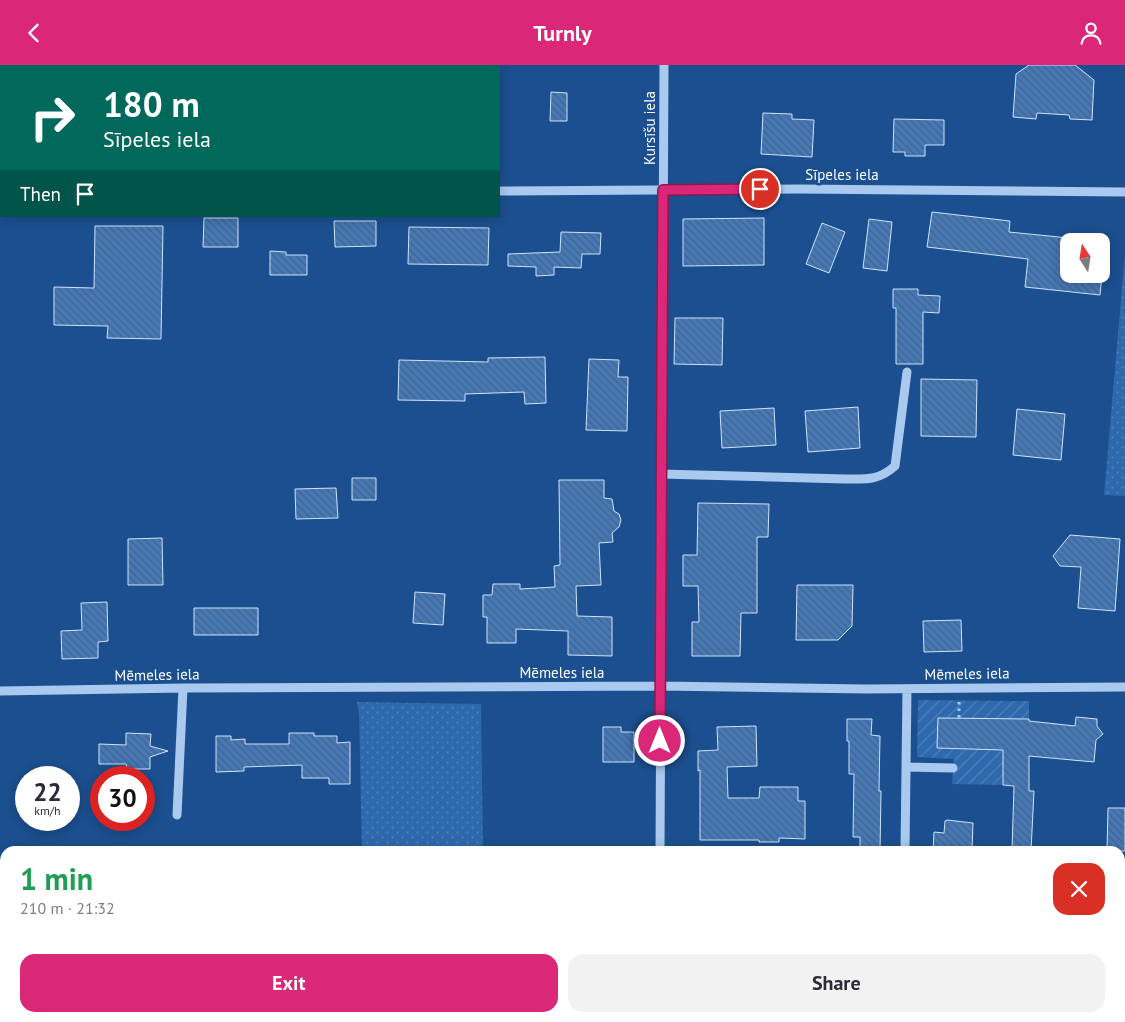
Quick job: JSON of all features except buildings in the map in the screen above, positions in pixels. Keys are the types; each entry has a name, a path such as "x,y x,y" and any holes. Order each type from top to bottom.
{"street":[{"name":"Kursīšu iela","path":"660,846 664,65"},
{"name":"Sīpeles iela","path":"500,191 799,189 1125,192"},
{"path":"661,474 845,479 870,478 886,474 895,466 907,372"},
{"name":"Mēmeles iela","path":"0,691 183,688 660,686 907,689 1125,687"},
{"path":"177,815 183,688"},
{"path":"905,846 907,689"},
{"path":"906,767 953,768"}],"shaded area":[{"path":"1125,253 1125,496 1104,495"},
{"path":"918,700 1029,701 1029,719 1003,719 1003,785 952,784 954,759 917,757"},
{"path":"357,702 481,704 483,846 362,846 359,715"}],"route":[{"path":"660,741 663,190 760,189"}]}
